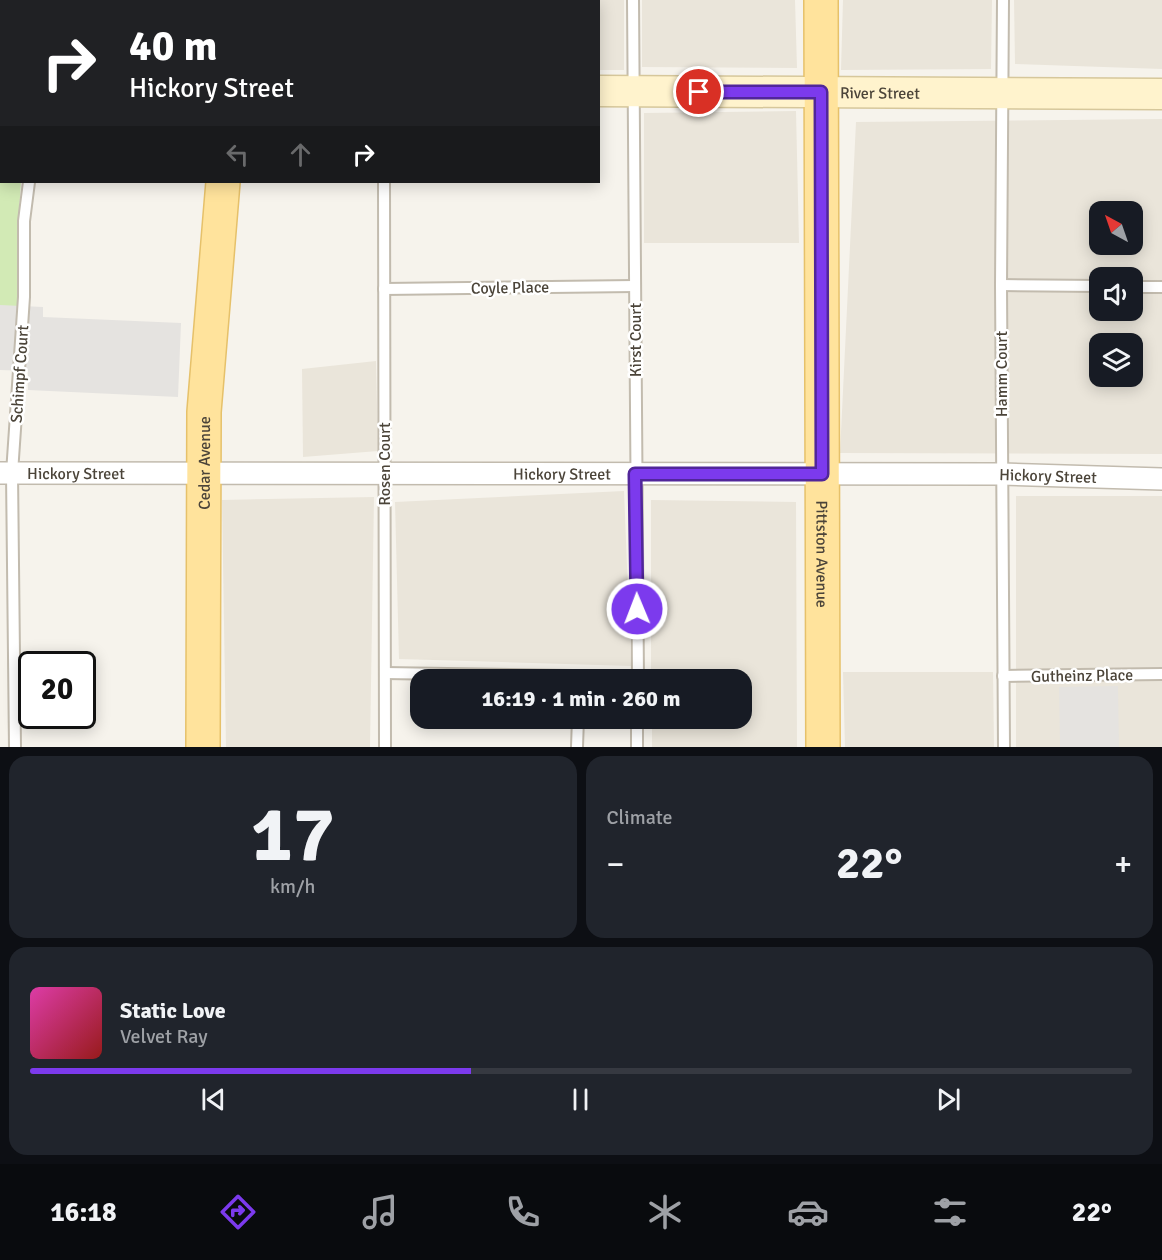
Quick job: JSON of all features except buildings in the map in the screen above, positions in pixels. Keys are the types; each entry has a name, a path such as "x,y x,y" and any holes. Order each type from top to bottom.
{"main road":[{"name":"Pittston Avenue","path":"821,0 823,747"},
{"name":"River Street","path":"600,91 1162,94"},
{"name":"Cedar Avenue","path":"202,747 203,473 208,351 223,183"}],"street":[{"name":"Hickory Street","path":"6,473 1002,474 1162,479"}],"lane":[{"name":"Kirst Court","path":"633,0 638,669"},
{"name":"Hamm Court","path":"1003,0 1001,285 1004,747"},
{"name":"Schimpf Court","path":"15,747 6,473 24,297 24,221 29,183"},
{"name":"Rosen Court","path":"384,183 385,747"},
{"path":"1001,285 1089,286"},
{"name":"Coyle Place","path":"384,289 635,286"},
{"path":"1143,287 1162,287"},
{"path":"385,673 410,674"},
{"name":"Gutheinz Place","path":"1003,676 1162,674"},
{"path":"577,747 578,729"},
{"path":"637,729 637,747"}],"shaded area":[{"path":"600,0 624,0 624,70 600,70"},
{"path":"642,0 795,0 797,68 642,67"},
{"path":"843,0 992,0 991,69 841,70"},
{"path":"1014,0 1162,0 1162,69 1015,64"},
{"path":"796,111 799,243 644,243 644,113"},
{"path":"1162,119 1162,454 840,453 856,122"},
{"path":"0,305 43,307 43,317 181,323 178,397 28,390 28,371 0,370"},
{"path":"376,361 378,451 303,457 302,369"},
{"path":"624,491 631,666 399,659 395,502"},
{"path":"1016,496 1162,496 1162,747 1016,747"},
{"path":"374,497 370,747 226,747 222,500"},
{"path":"651,500 796,502 797,747 652,747 652,729 752,729 752,669 651,669"},
{"path":"843,672 993,672 994,747 845,747"},
{"path":"1118,686 1119,747 1060,747 1059,687"}],"green space":[{"path":"0,183 21,183 18,227 18,306 0,306"}],"route":[{"path":"637,609 635,474 822,474 821,92 699,92"}]}
